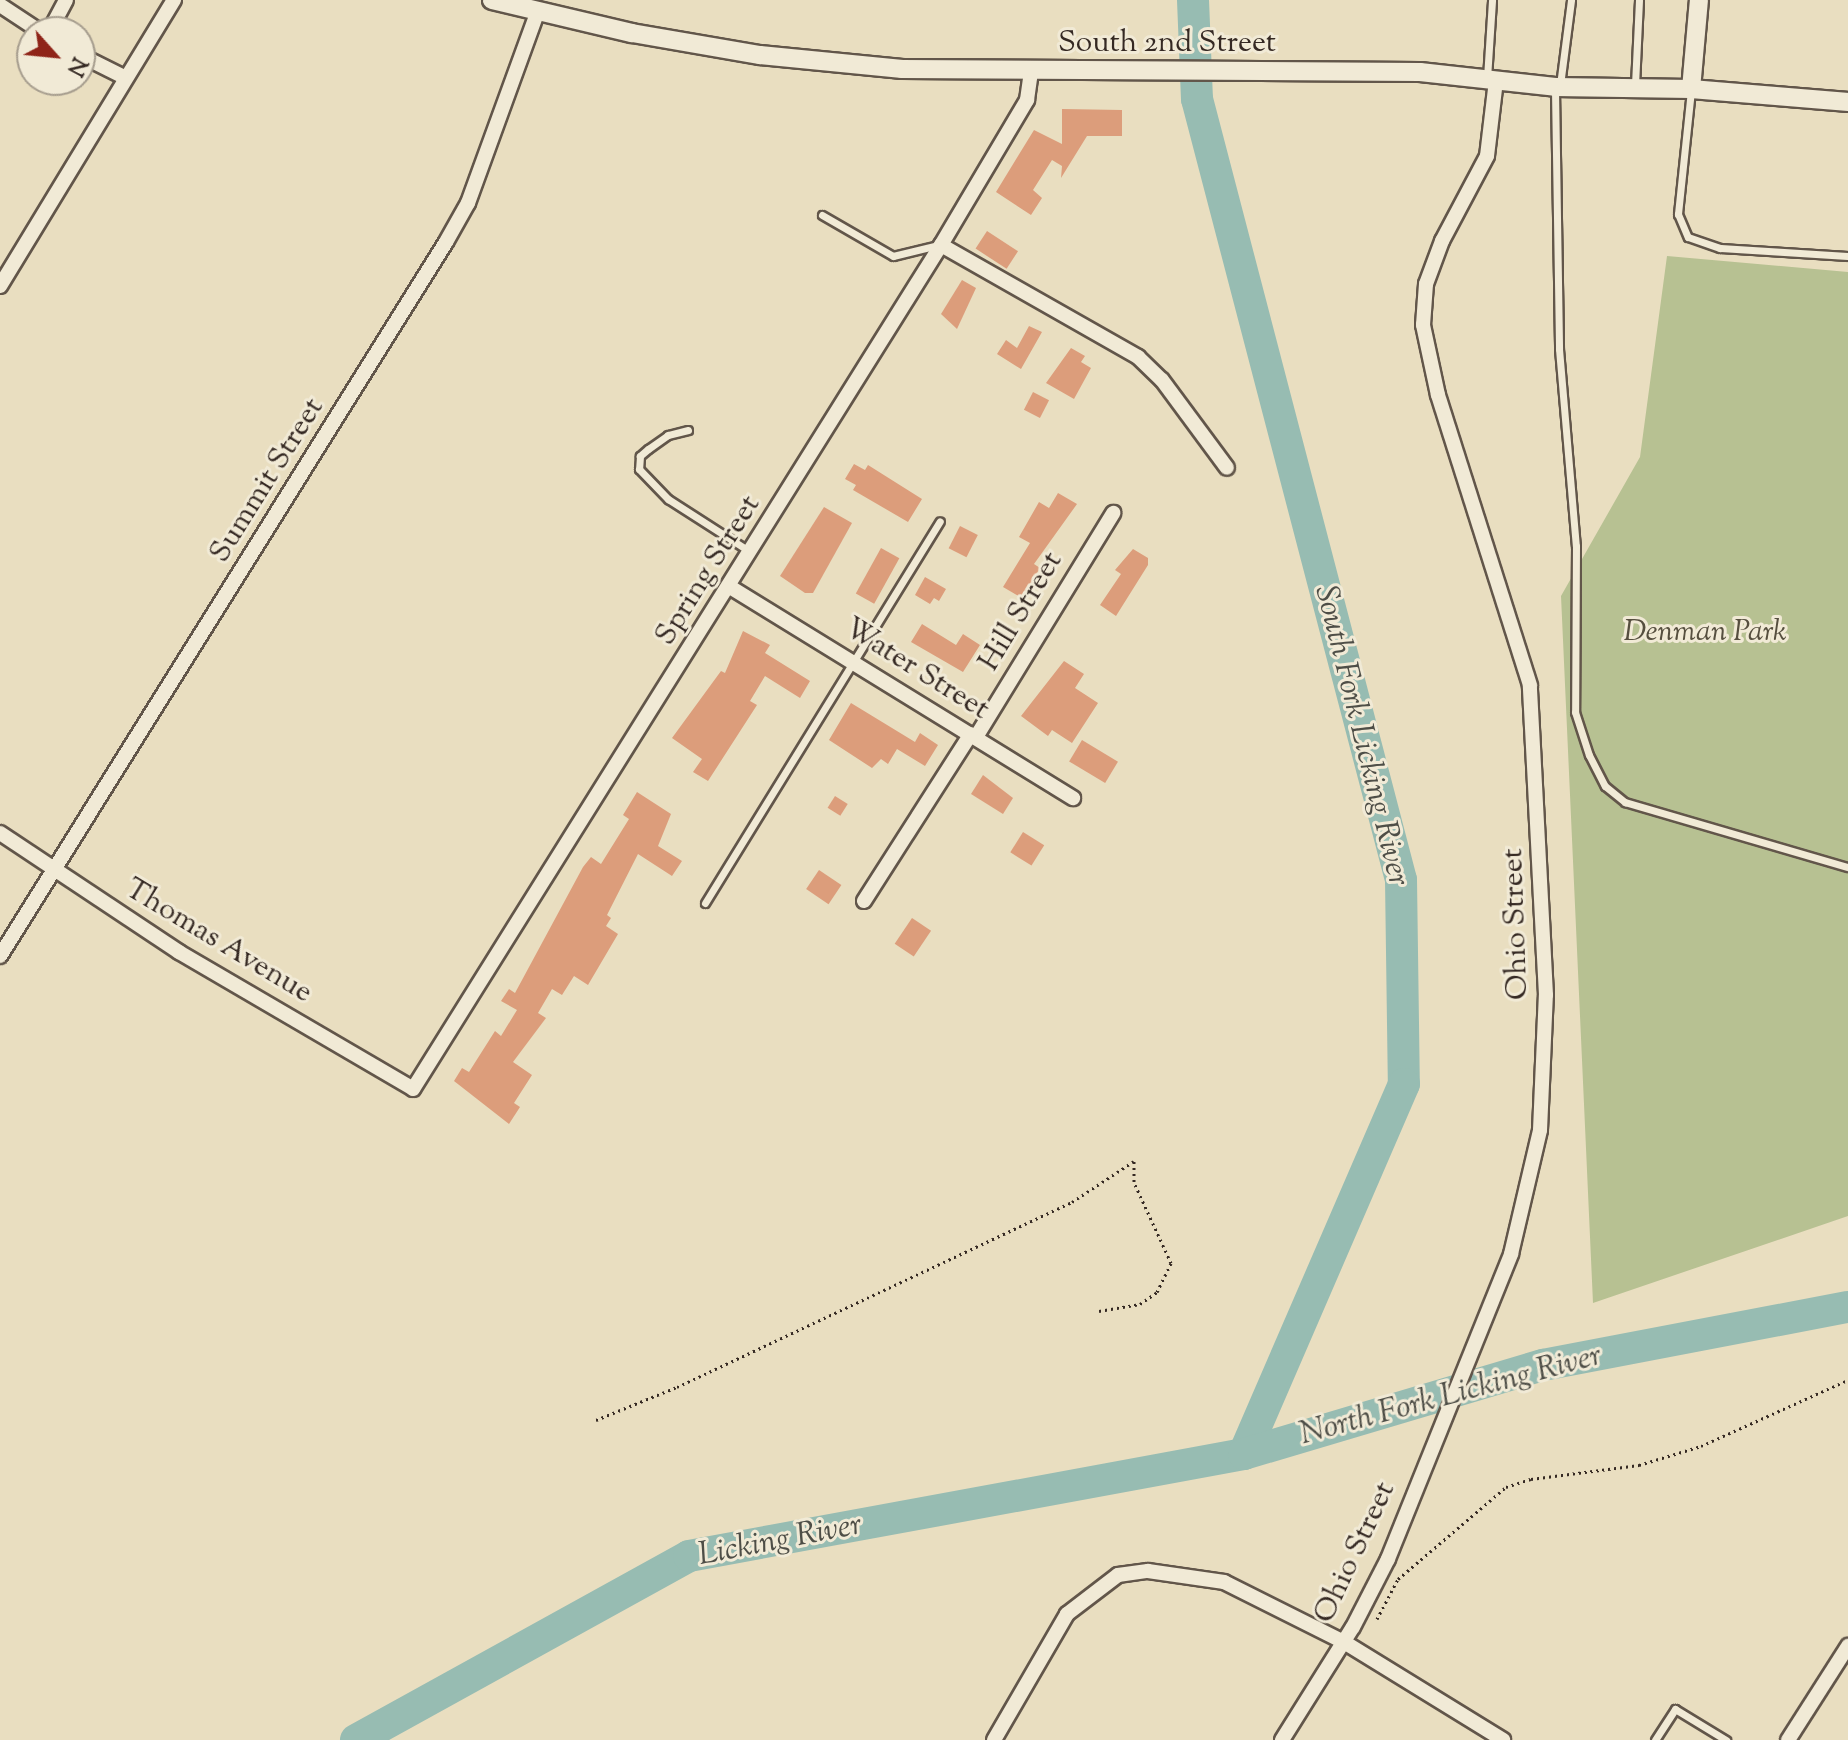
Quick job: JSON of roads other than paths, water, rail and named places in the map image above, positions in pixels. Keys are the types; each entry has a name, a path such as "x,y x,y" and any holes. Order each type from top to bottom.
{"street":[{"path":"0,286 174,0"},
{"name":"South 2nd Street","path":"492,0 537,13 760,55 902,69 1111,74 1420,72 1558,88 1636,92 1691,89 1848,102"},
{"path":"1691,89 1699,0"},
{"path":"0,5 17,16"},
{"name":"Summit Street","path":"0,956 460,216 537,13"},
{"path":"96,63 126,78"},
{"name":"Spring Street","path":"413,1089 730,587 941,245 1027,100 1031,73"},
{"name":"Ohio Street","path":"1282,1740 1353,1627 1401,1525 1490,1308 1524,1211 1545,1086 1534,732 1519,640 1438,395 1423,325 1426,284 1487,156 1491,80"},
{"path":"941,245 1138,357 1162,380 1227,468"},
{"name":"Hill Street","path":"864,901 973,736 1113,513"},
{"name":"Water Street","path":"730,587 1073,798"},
{"name":"Thomas Avenue","path":"0,833 179,952 413,1089"},
{"path":"994,1740 1067,1614 1118,1575 1148,1571 1224,1582 1344,1642 1503,1740"},
{"path":"1788,1740 1848,1646"}],"lane":[{"path":"1491,80 1492,0"},
{"path":"1571,0 1558,88 1557,305 1576,546 1575,712 1589,755 1605,786 1625,802 1848,867"},
{"path":"1636,92 1639,0"},
{"path":"1691,89 1678,214 1688,237 1720,248 1848,256"},
{"path":"822,215 893,256 941,245"},
{"path":"688,430 668,435 648,449 640,456 639,469 668,499 751,552"},
{"path":"705,903 940,521"},
{"path":"1655,1740 1675,1709 1726,1740"}],"waterway":[{"name":"South Fork Licking River","path":"1193,0 1197,99 1401,880 1404,1084 1244,1454"},
{"name":"Licking River","path":"356,1740 689,1556 1244,1454 1543,1365 1848,1307"}],"park label":[{"name":"Denman Park","path":"1705,633"}],"water label":[{"name":"North Fork Licking River","path":"1451,1396"}]}
